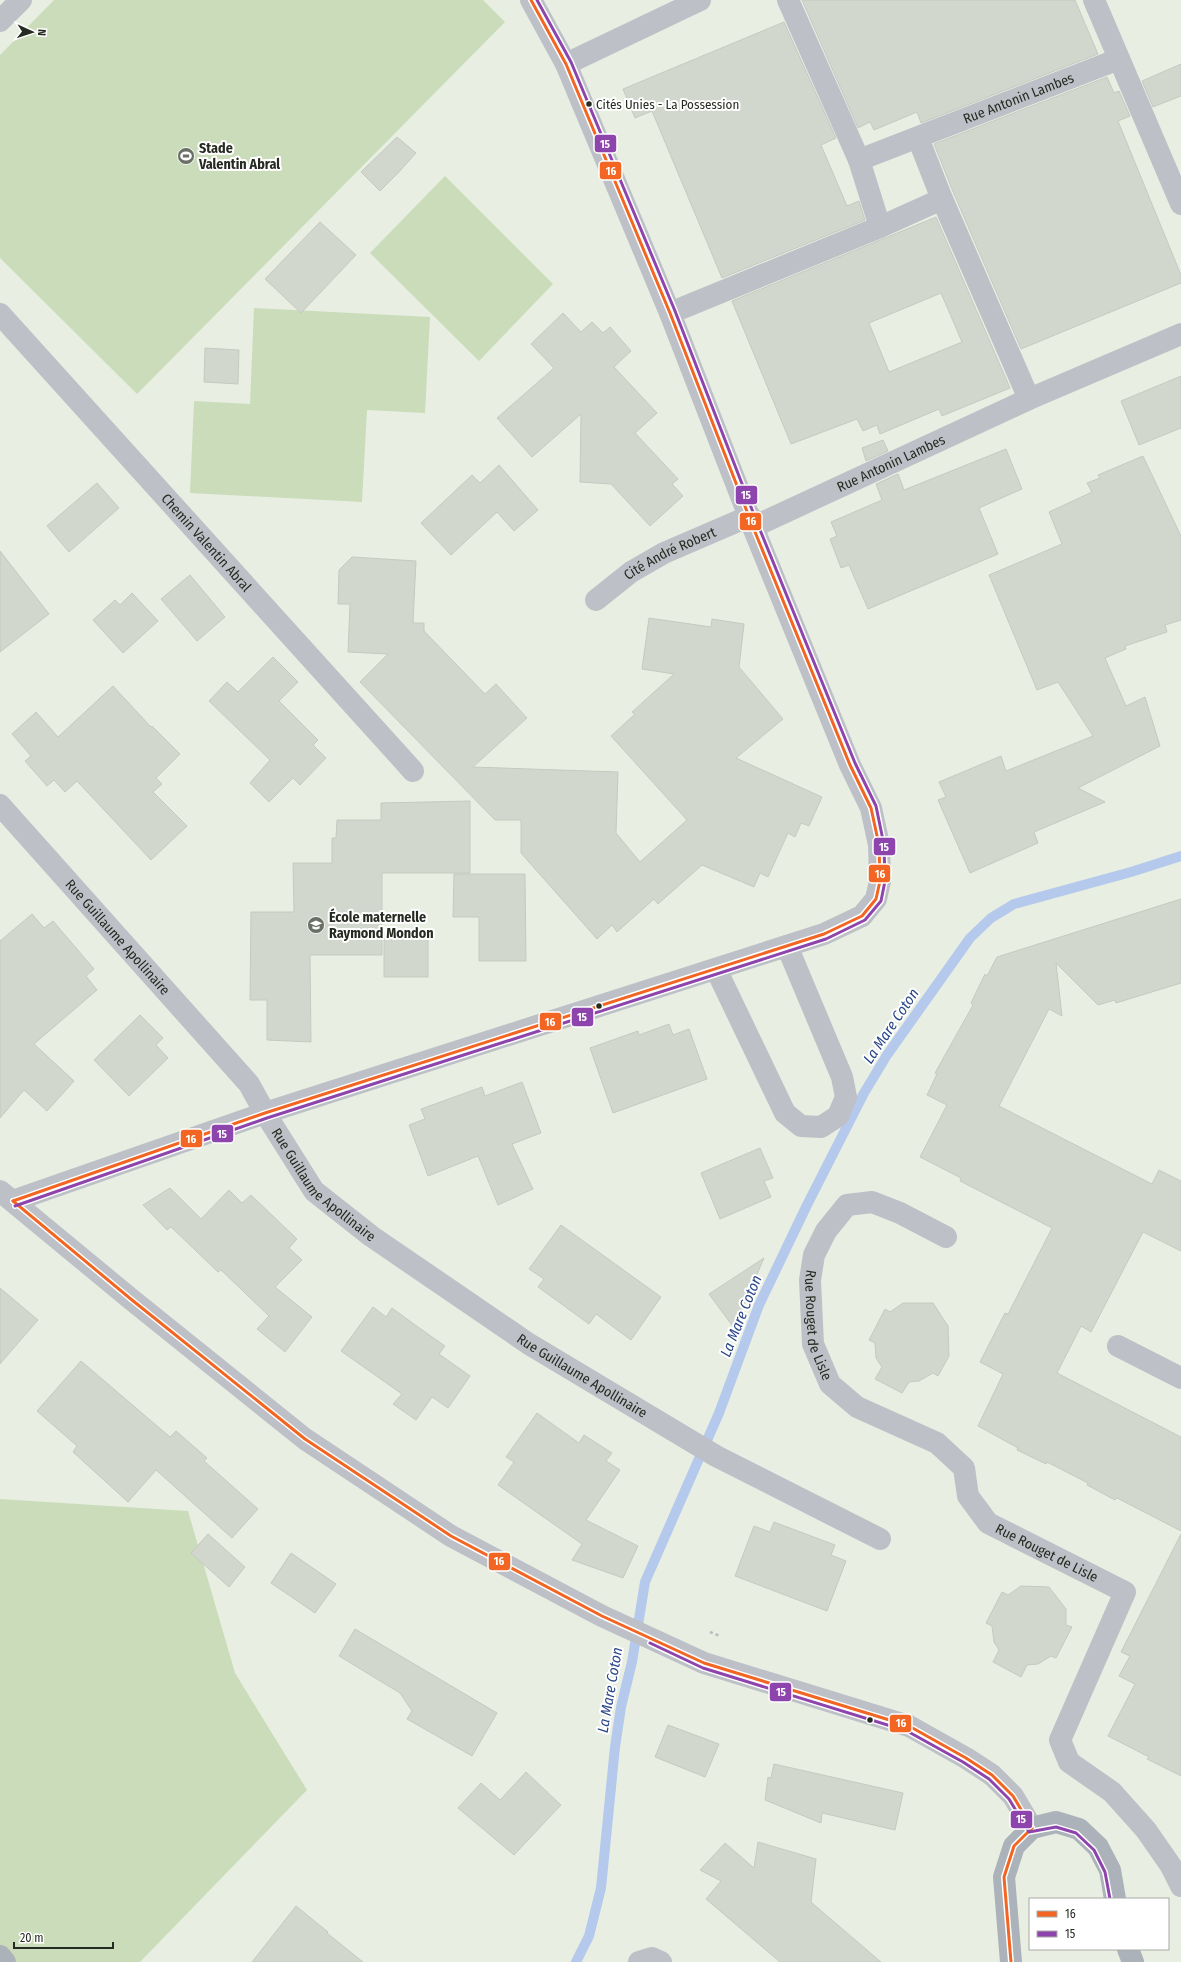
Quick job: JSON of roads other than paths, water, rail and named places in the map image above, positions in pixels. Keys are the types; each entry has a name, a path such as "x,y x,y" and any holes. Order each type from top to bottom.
{"main road":[{"path":"1011,1962 1004,1877 1014,1846 1032,1828 1056,1822 1079,1829 1098,1847 1110,1870 1115,1898"},
{"path":"1128,1950 1134,1962"},
{"path":"0,1956 5,1962"}],"street":[{"path":"0,21 21,0"},
{"path":"6,1196 824,934 862,916 876,899 880,881 880,845 871,808 850,765 670,313 566,64 531,0"},
{"path":"566,64 700,0"},
{"path":"788,0 859,160 880,227"},
{"path":"1094,0 1181,204"},
{"name":"Rue Antonin Lambes","path":"859,160 1119,59"},
{"path":"918,138 942,199 1029,399"},
{"path":"670,313 880,227 942,199"},
{"name":"Chemin Valentin Abral","path":"0,314 413,772"},
{"name":"Rue Antonin Lambes","path":"752,521 1181,334"},
{"name":"Cité André Robert","path":"596,600 631,572 664,554 752,521"},
{"name":"Rue Guillaume Apollinaire","path":"0,805 249,1084 265,1114 314,1191 371,1236 529,1344 716,1456 880,1539"},
{"path":"716,969 785,1113 800,1126 821,1127 838,1116 846,1097 842,1077 787,946"},
{"path":"6,1196 132,1300 305,1438 451,1536 602,1616 704,1663 909,1726 966,1758 992,1775 1013,1796 1032,1828"},
{"name":"Rue Rouget de Lisle","path":"946,1237 900,1213 872,1202 847,1205 826,1231 814,1255 810,1280 813,1344 830,1384 857,1406 937,1443 964,1468 968,1496 988,1523 1125,1592 1060,1740 1069,1762 1112,1792 1146,1830 1171,1866 1181,1886"},
{"path":"1118,1346 1181,1378"},
{"path":"639,1962 652,1958 661,1962"}],"waterway":[{"name":"La Mare Coton","path":"576,1962 589,1936 601,1888 615,1747 621,1707 632,1662 645,1582 719,1413 759,1305 807,1205 864,1093 887,1055 970,938 991,918 1014,904 1131,872 1181,856"}],"place":[{"name":"Cités Unies - La Possession","path":"589,104"},
{"name":"Stade Valentin Abral","path":"186,156"},
{"name":"École maternelle Raymond Mondon","path":"316,925"}]}
